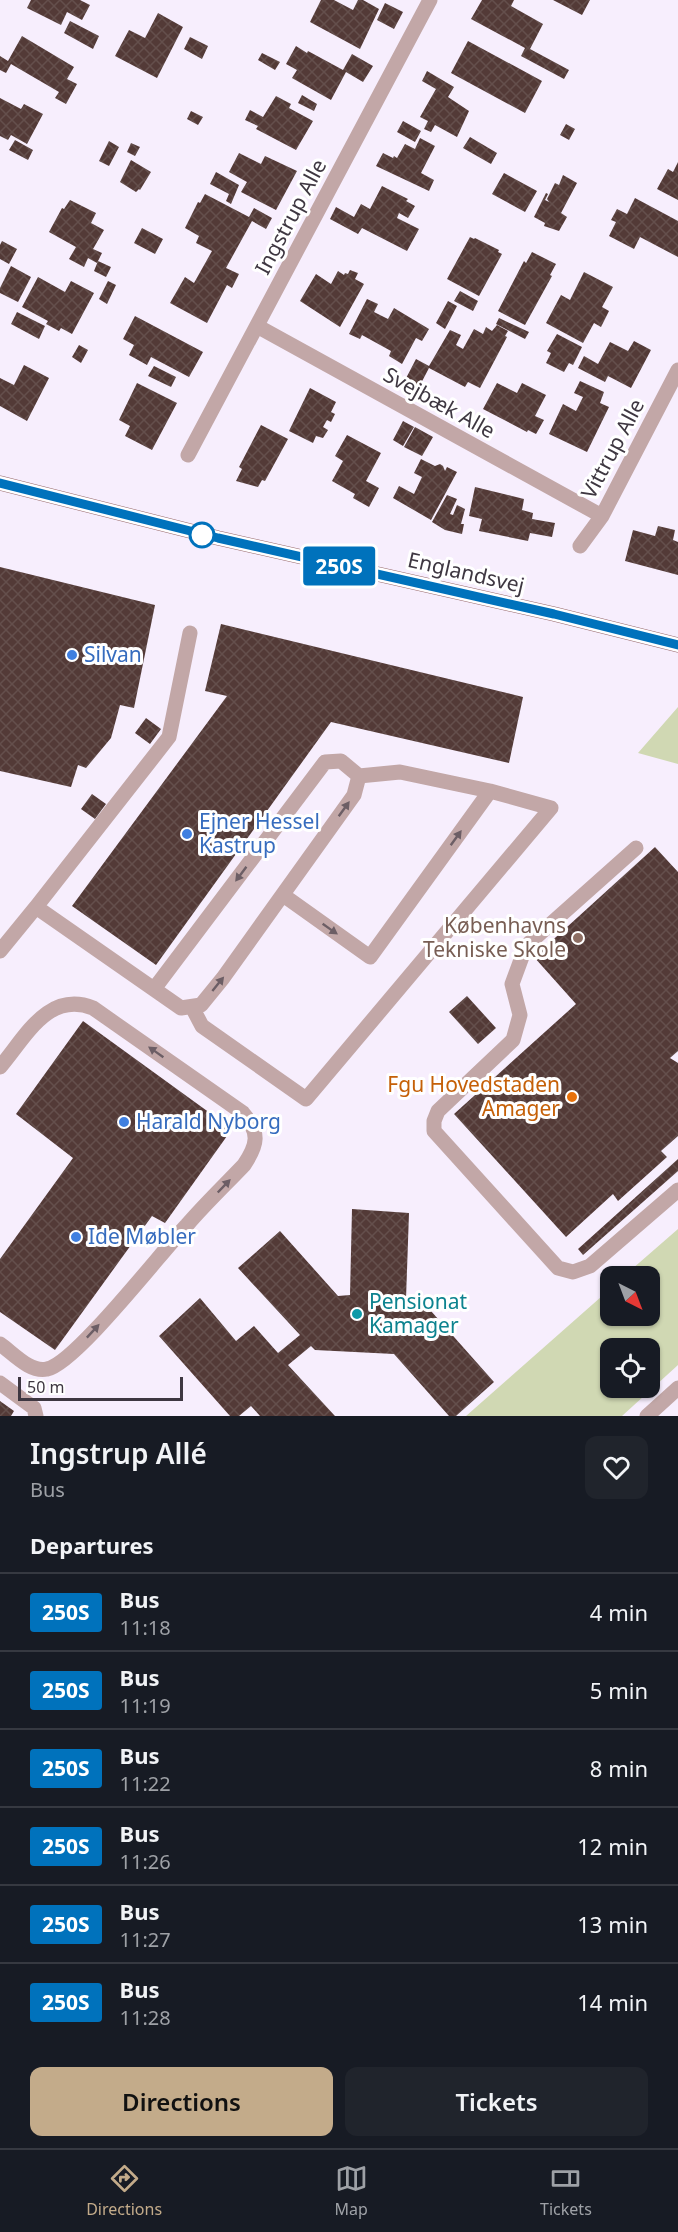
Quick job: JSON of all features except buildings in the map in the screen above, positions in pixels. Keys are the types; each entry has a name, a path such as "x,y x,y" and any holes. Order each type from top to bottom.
{"main road":[{"name":"Englandsvej","path":"0,483 218,538 542,611 678,645"}],"street":[{"name":"Ingstrup Alle","path":"188,455 430,0"},
{"name":"Svejbæk Alle","path":"257,326 602,516"},
{"name":"Vittrup Alle","path":"580,546 602,516 678,370"},
{"path":"0,951 169,737 189,633"},
{"path":"154,989 325,762 341,761 359,776 400,772 490,791 551,808 306,1099 202,1026 192,1007"},
{"path":"36,907 181,1008 201,1005 354,795 359,776"},
{"path":"282,895 370,957 490,791"},
{"path":"636,848 526,946 512,984 520,1015 513,1040 438,1110 434,1121 434,1131 558,1268 573,1272 590,1266 678,1190"},
{"path":"0,1067 47,1011 74,1004 84,1005 93,1008 243,1113 254,1128 256,1135 251,1154 244,1165 186,1225 94,1330 67,1357 49,1369 40,1370 33,1368 0,1344"},
{"path":"0,1383 34,1408 36,1416"},
{"path":"647,1416 678,1388"}],"green space":[{"path":"678,707 678,764 638,753"},
{"path":"678,1229 678,1365 660,1381 660,1338 600,1338 600,1398 642,1398 622,1416 466,1416 600,1298 600,1326 660,1326 660,1266 635,1266"}],"bus line":[{"name":"250S","path":"0,483 218,538 554,614 678,645"}],"place":[{"name":"Silvan","path":"72,655"},
{"name":"Ejner Hessel Kastrup","path":"187,834"},
{"name":"Københavns Tekniske Skole","path":"578,938"},
{"name":"Fgu Hovedstaden Amager","path":"572,1097"},
{"name":"Harald Nyborg","path":"124,1122"},
{"name":"Ide Møbler","path":"76,1237"},
{"name":"Pensionat Kamager","path":"357,1314"}]}
